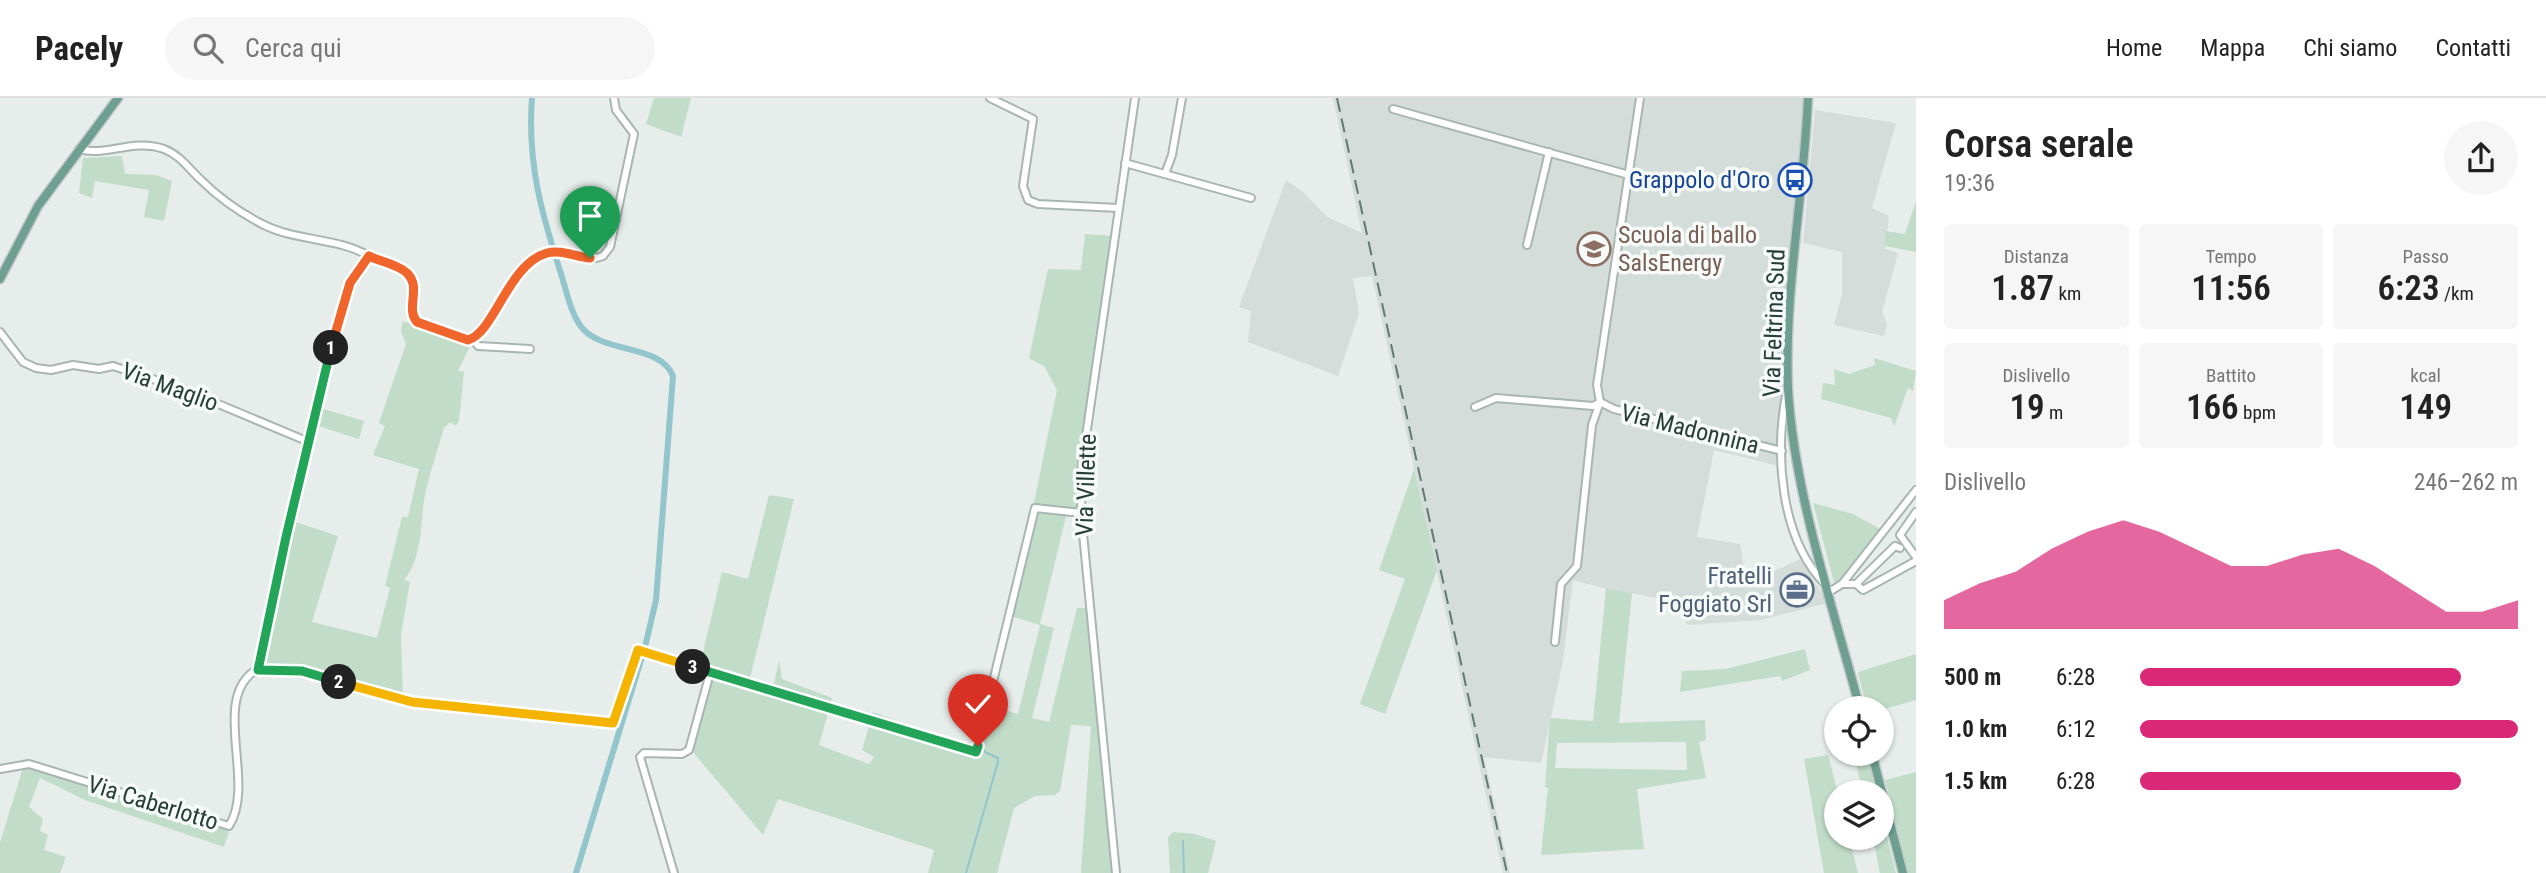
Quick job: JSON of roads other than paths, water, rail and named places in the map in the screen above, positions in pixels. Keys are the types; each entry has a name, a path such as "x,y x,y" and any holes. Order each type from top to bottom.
{"main road":[{"path":"0,279 38,206 118,98"},
{"name":"Via Feltrina Sud","path":"1808,98 1789,332 1788,386 1798,466 1857,696"},
{"path":"1875,766 1903,873"}],"street":[{"path":"79,149 95,151 133,144 162,148 174,154 202,181 262,224 295,237 347,245 406,273 414,287 412,309 417,322 463,339 472,338 518,275 552,253 597,259 606,254 610,247 634,134 616,110 614,98"},
{"path":"989,98 1033,120 1023,186 1028,200 1038,204 1118,208"},
{"name":"Via Villette","path":"1116,873 1081,513 1082,464 1135,98"},
{"path":"1164,174 1172,155 1182,98"},
{"path":"1555,642 1561,584 1577,566 1592,425 1600,402 1597,385 1640,98"},
{"path":"1393,109 1629,175"},
{"path":"1527,245 1549,152"},
{"path":"1125,163 1251,198"},
{"path":"369,256 350,283 309,442 258,670 311,673 412,702 613,723 639,650 976,752 1035,508 1081,513"},
{"name":"Via Maglio","path":"0,332 23,362 36,368 51,370 73,365 99,369 113,366 180,388 309,442"},
{"path":"472,338 478,346 530,349"},
{"name":"Via Madonnina","path":"1788,386 1782,451 1787,511 1804,555 1828,590"},
{"path":"1475,407 1496,398 1593,406 1600,402"},
{"name":"Via Madonnina","path":"1600,402 1614,409 1782,451"},
{"path":"1842,584 1916,490"},
{"path":"1828,590 1842,584 1856,584 1900,547 1900,535 1916,512"},
{"path":"1856,584 1863,590 1916,559 1900,547"},
{"name":"Via Caberlotto","path":"0,769 29,764 229,827 239,794 236,703 244,682 258,670"},
{"path":"674,873 640,757 644,753 682,754 689,750 710,673"}],"waterway":[{"path":"532,98 532,145 538,189 573,313 580,326 595,338 657,359 667,366 673,376 656,600 645,647 576,873"},
{"path":"966,873 998,762 998,758 985,752 981,745 991,711"},
{"path":"1183,841 1184,873"}],"railway":[{"path":"1337,98 1507,873"}],"place":[{"name":"Grappolo d'Oro","path":"1795,180"},
{"name":"Scuola di ballo SalsEnergy","path":"1594,249"},
{"name":"Fratelli Foggiato Srl","path":"1797,590"}]}
